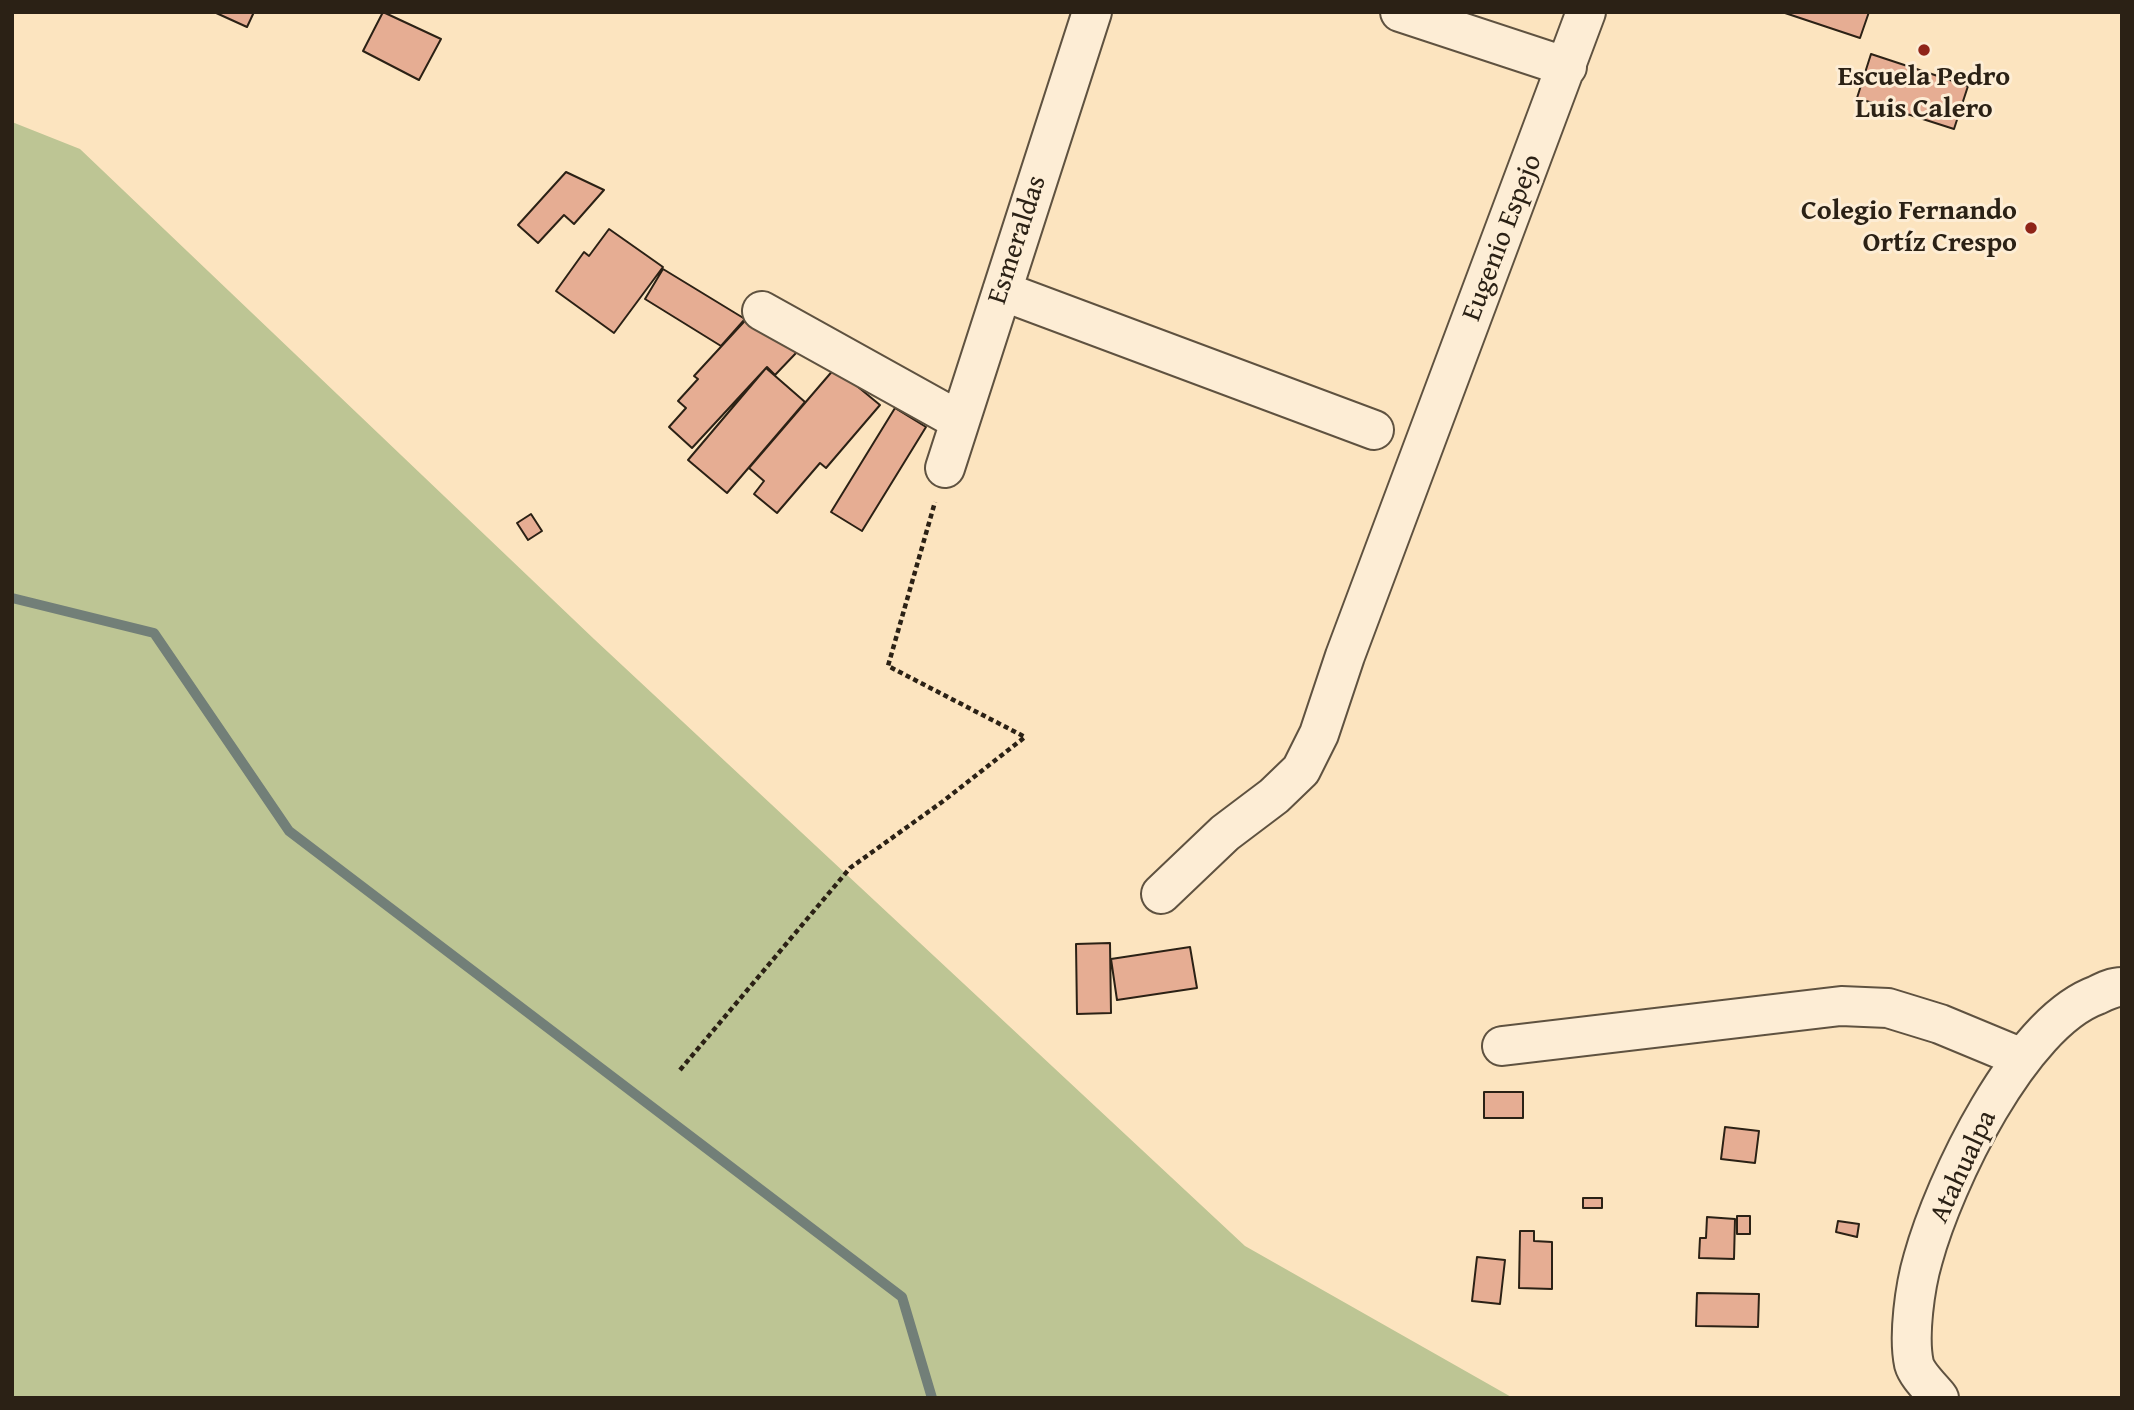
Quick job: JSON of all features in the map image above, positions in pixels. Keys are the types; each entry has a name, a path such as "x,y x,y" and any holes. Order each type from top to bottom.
{"street":[{"name":"Esmeraldas","path":"945,468 1092,12"},
{"path":"1400,12 1567,66"},
{"name":"Eugenio Espejo","path":"1161,894 1225,833 1274,796 1301,770 1319,734 1586,12"},
{"path":"1002,290 1374,430"},
{"path":"762,311 960,421"},
{"name":"Atahualpa","path":"1939,1398 1914,1366 1911,1335 1923,1260 1951,1185 1985,1117 2022,1058 2047,1028 2084,999 2122,987"},
{"path":"1502,1046 1840,1006 1888,1008 1940,1024 2022,1058"}],"path":[{"path":"680,1070 850,868 942,803 1025,737 888,666 945,468"}],"green space":[{"path":"12,122 80,149 594,639 1245,1246 1513,1398 12,1398"}],"building":[{"path":"214,12 254,12 247,27"},
{"path":"383,12 441,39 419,80 363,51"},
{"path":"1782,12 1869,12 1860,38"},
{"path":"1871,54 1968,86 1954,129 1857,98"},
{"path":"566,172 604,190 574,224 564,215 538,243 518,225"},
{"path":"609,229 663,267 614,333 556,291 584,252 589,256"},
{"path":"663,269 745,319 721,346 645,299"},
{"path":"753,312 797,352 775,375 767,367 692,448 669,427 686,408 678,401 698,379 694,376"},
{"path":"766,368 805,402 727,493 688,460"},
{"path":"835,368 880,405 826,468 820,463 777,513 754,494 764,481 749,468"},
{"path":"895,408 926,427 862,531 831,512"},
{"path":"531,514 542,531 528,540 517,523"},
{"path":"1110,943 1111,1013 1077,1014 1076,944"},
{"path":"1190,947 1197,988 1117,1000 1111,959"},
{"path":"1484,1092 1523,1092 1523,1118 1484,1118"},
{"path":"1725,1127 1759,1131 1755,1163 1721,1159"},
{"path":"1583,1198 1602,1198 1602,1208 1583,1208"},
{"path":"1737,1216 1750,1216 1750,1234 1737,1234"},
{"path":"1707,1217 1735,1219 1734,1259 1699,1258 1700,1238 1706,1238"},
{"path":"1838,1221 1859,1224 1857,1237 1836,1232"},
{"path":"1520,1231 1534,1231 1534,1241 1552,1242 1552,1289 1519,1288"},
{"path":"1477,1257 1505,1260 1500,1304 1472,1301"},
{"path":"1697,1293 1759,1294 1758,1327 1696,1326"}],"waterway":[{"path":"12,598 154,633 289,831 902,1297 932,1398"}],"place":[{"name":"Escuela Pedro Luis Calero","path":"1924,50"},
{"name":"Colegio Fernando Ortíz Crespo","path":"2031,228"}]}
